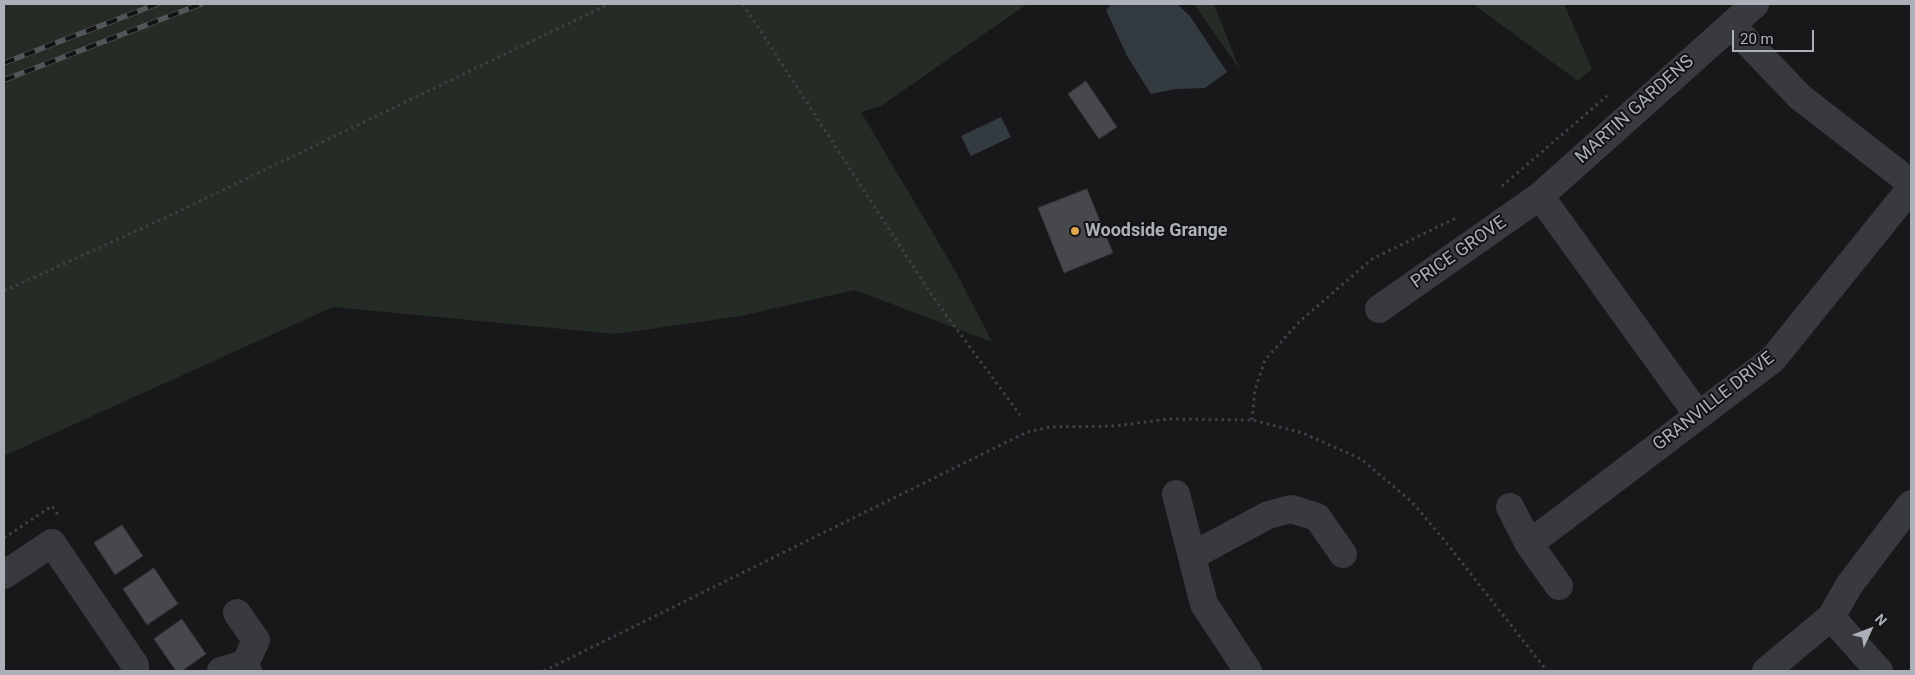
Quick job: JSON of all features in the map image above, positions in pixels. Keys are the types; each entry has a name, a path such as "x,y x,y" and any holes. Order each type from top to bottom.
{"street":[{"name":"MARTIN GARDENS","path":"1540,196 1755,4"},
{"path":"1731,25 1800,97 1911,183"},
{"name":"GRANVILLE DRIVE","path":"1529,544 1773,359 1911,188"},
{"path":"1540,196 1698,415"},
{"name":"PRICE GROVE","path":"1379,309 1540,196"},
{"path":"1176,494 1204,604 1248,671"},
{"path":"1766,671 1831,617 1850,584 1911,504"},
{"path":"1510,507 1529,544 1559,586"},
{"path":"1192,556 1268,515 1291,509 1317,517 1343,554"},
{"path":"4,575 52,542 141,669"},
{"path":"238,613 256,640 238,669"},
{"path":"1831,617 1879,671"}],"path":[{"path":"4,291 171,215 609,4"},
{"path":"743,4 933,296 1020,415"},
{"path":"1499,189 1610,93"},
{"path":"1252,420 1255,390 1265,360 1299,322 1372,259 1462,215"},
{"path":"544,671 1026,432"}],"shaded area":[{"path":"4,4 1027,4 881,106 861,112 957,274 992,342 855,290 741,316 615,334 333,307 4,456"},
{"path":"1112,4 1177,4 1190,16 1227,72 1205,88 1176,89 1151,94 1127,56 1106,10"},
{"path":"1194,4 1214,4 1240,70"},
{"path":"1473,4 1564,4 1592,69 1578,81"},
{"path":"1001,117 1011,137 971,156 961,136"}],"building":[{"path":"1086,81 1117,127 1099,139 1068,94"},
{"name":"Woodside Grange","path":"1087,189 1113,253 1064,273 1038,208"},
{"path":"122,525 143,556 115,575 94,543"},
{"path":"154,568 178,604 147,625 123,589"},
{"path":"182,619 206,654 182,671 176,671 154,639"}],"railway":[{"path":"4,63 157,4"},
{"path":"4,80 201,4"}],"place":[{"name":"Woodside Grange","path":"1075,231"}]}
